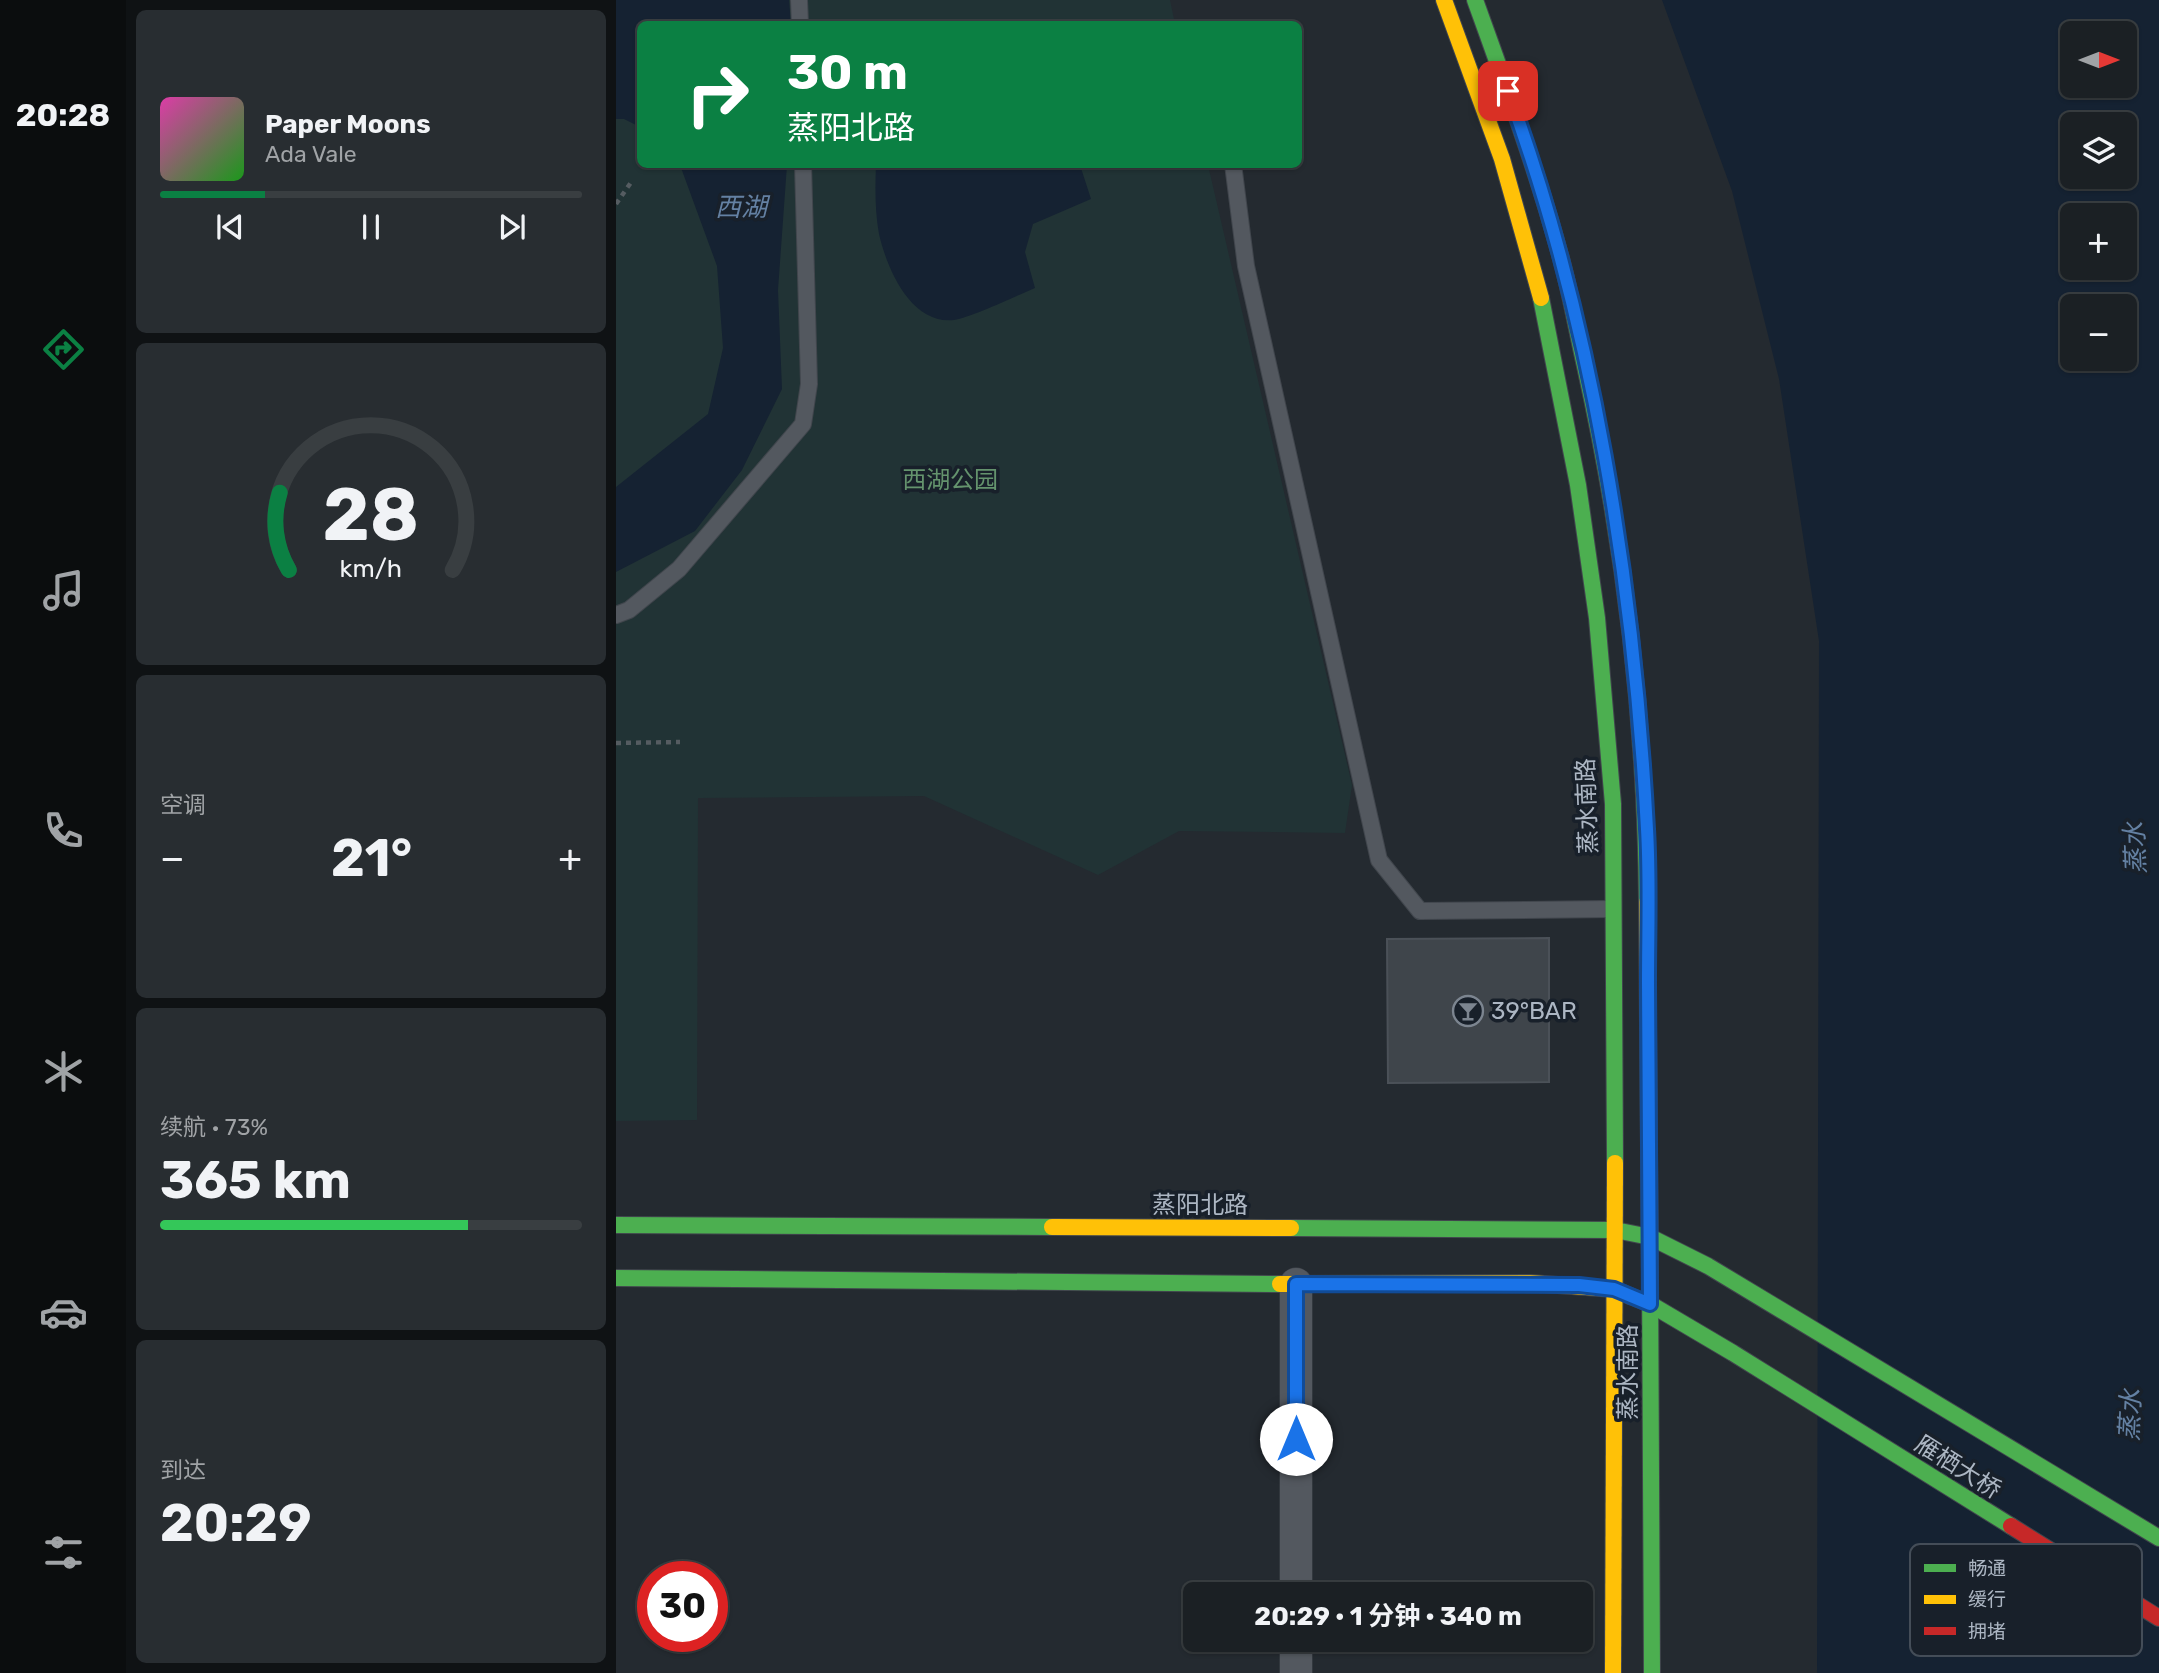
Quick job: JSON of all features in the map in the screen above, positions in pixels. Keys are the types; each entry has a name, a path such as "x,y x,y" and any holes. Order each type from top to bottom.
{"main road":[{"name":"蒸水南路","path":"1444,0 1502,159 1538,282 1578,485 1597,618 1612,804 1615,1230 1613,1673"},
{"name":"蒸水南路","path":"1475,0 1516,113 1562,263 1607,466 1634,659 1647,831 1652,1673"},
{"name":"蒸阳北路","path":"616,1225 1615,1230 1650,1237 1708,1266 1766,1301"},
{"path":"616,1278 1296,1284 1530,1283 1614,1289 1650,1304"},
{"name":"雁栖大桥","path":"1766,1301 2159,1538"},
{"name":"雁栖大桥","path":"1650,1304 2040,1544"},
{"name":"雁栖大桥","path":"2142,1607 2159,1618"}],"street":[{"path":"1296,1284 1296,1582"},
{"path":"1296,1652 1296,1673"}],"lane":[{"path":"799,0 800,21"},
{"path":"616,615 629,610 679,569 803,424 809,384 803,168"},
{"path":"1234,168 1246,266 1379,860 1420,911 1611,909"}],"path":[{"path":"616,204 632,181"},
{"path":"616,743 680,742"}],"green space":[{"name":"西湖公园","path":"616,0 1170,0 1174,21 637,21 637,168 1209,168 1352,785 1345,833 1179,831 1098,875 924,796 698,798 697,1120 616,1121"}],"water":[{"path":"616,0 789,0 791,21 637,21 637,126 624,119 616,119"},
{"name":"蒸水","path":"1662,0 2159,0 2159,1673 1817,1673 1819,641 1779,379 1732,191"},
{"name":"西湖","path":"681,168 787,168 778,290 782,389 742,470 695,531 616,572 616,487 708,414 723,348 717,266"},
{"path":"876,168 1081,168 1091,199 1033,224 1025,252 1035,288 983,311 954,320 925,314 903,292 883,248 876,200"}],"building":[{"name":"39°BAR","path":"1549,938 1549,1082 1388,1083 1387,939"}],"traffic: fast":[{"path":"1475,0 1553,229 1599,432 1621,565 1637,700 1646,835 1647,902"},
{"path":"1541,298 1578,485 1597,618 1613,804 1615,1163"},
{"path":"616,1225 1052,1227"},
{"path":"1291,1228 1615,1230 1650,1237 1708,1266 2159,1538"},
{"path":"1650,1275 1652,1673"},
{"path":"616,1278 1280,1284"},
{"path":"1630,1296 1650,1304 1733,1353 2011,1526"}],"traffic: slow":[{"path":"1444,0 1502,159 1541,298"},
{"path":"1647,902 1650,1275"},
{"path":"1613,1673 1615,1163"},
{"path":"1052,1227 1291,1228"},
{"path":"1280,1284 1530,1283 1614,1289 1630,1296"}],"traffic: jam":[{"path":"2011,1526 2040,1544"},
{"path":"2142,1607 2159,1618"}],"place":[{"name":"39°BAR","path":"1468,1011"}],"route":[{"path":"1296,1439 1296,1284 1579,1285 1614,1289 1650,1304 1647,831 1634,659 1607,466 1562,263 1508,91"}]}
